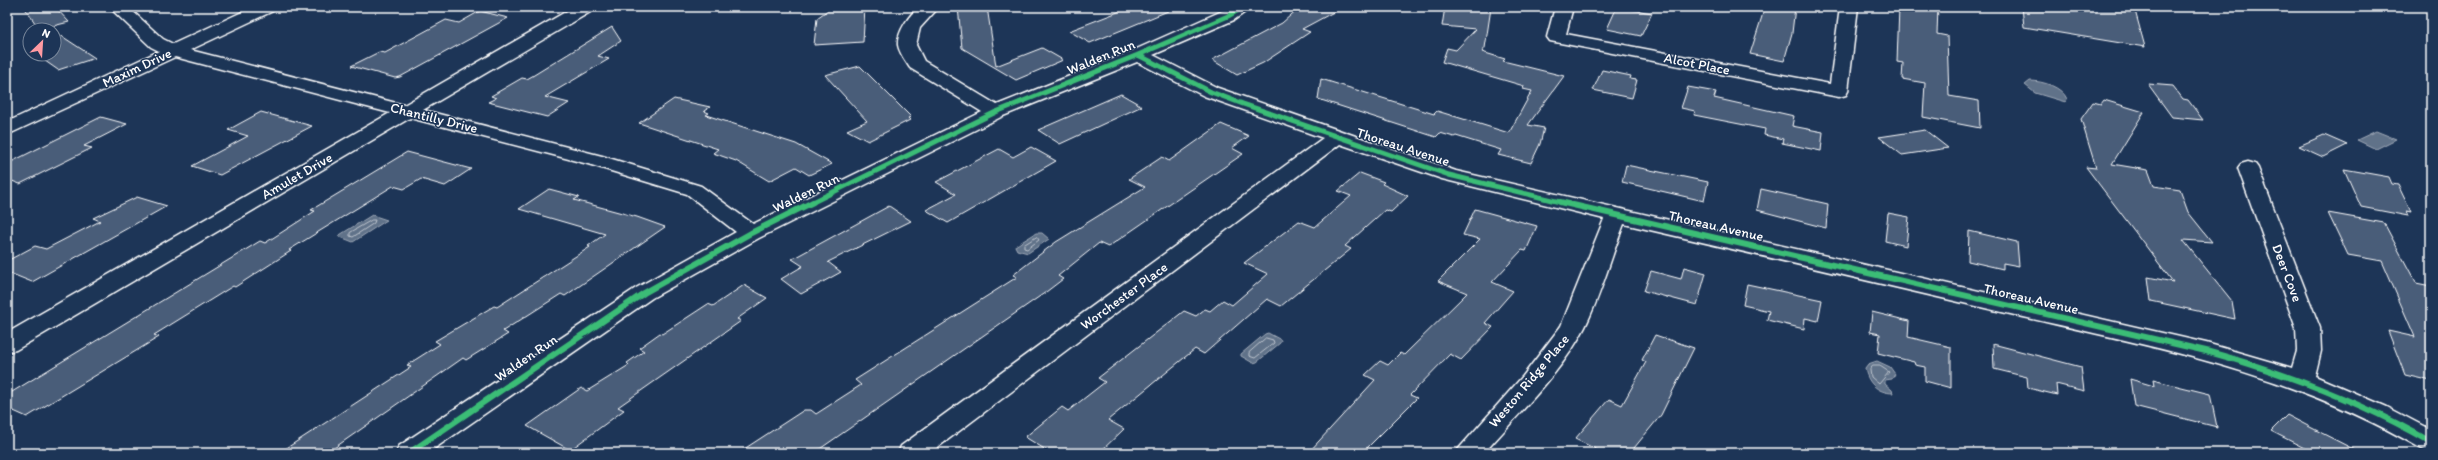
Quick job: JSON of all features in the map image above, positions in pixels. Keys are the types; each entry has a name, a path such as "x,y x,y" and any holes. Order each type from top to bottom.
{"street":[{"name":"Chantilly Drive","path":"118,7 157,43 173,51 596,160 694,190 751,233"},
{"name":"Maxim Drive","path":"7,129 267,7"},
{"name":"Amulet Drive","path":"7,344 408,112 586,7"},
{"path":"930,7 922,13 911,28 907,45 916,64 996,112"},
{"name":"Walden Run","path":"409,453 644,293 751,233 996,112 1138,55 1228,16 1243,7"},
{"name":"Alcot Place","path":"1564,7 1556,37 1839,91 1849,7"},
{"name":"Thoreau Avenue","path":"1138,55 1211,92 1337,137 1486,185 1857,272 2206,351 2265,367 2355,402 2431,442"},
{"name":"Worchester Place","path":"911,453 1337,137"},
{"name":"Deer Cove","path":"2248,168 2308,328 2309,351 2300,380"},
{"name":"Weston Ridge Place","path":"1468,453 1532,382 1559,348 1573,327 1616,215"}],"water":[{"path":"2030,81 2041,82 2057,88 2065,95 2067,99 2066,102 2035,93 2025,85"},
{"path":"2376,131 2396,139 2376,149 2357,140"},
{"path":"372,215 387,220 353,242 338,236"},
{"path":"1036,233 1042,233 1049,239 1028,253 1017,250 1015,246"},
{"path":"1268,333 1281,340 1280,343 1257,362 1253,363 1241,356 1241,354"},
{"path":"1877,361 1890,367 1895,374 1892,379 1885,380 1885,384 1892,390 1893,393 1878,389 1868,378 1865,368 1868,364"}],"building":[{"path":"24,7 55,7 69,22 62,24 62,22 34,22"},
{"path":"832,7 865,7 863,42 814,45 817,18"},
{"path":"958,7 987,7 996,66 1042,48 1063,60 1016,80 962,48"},
{"path":"1131,7 1167,7 1168,11 1090,43 1069,31"},
{"path":"1300,7 1343,7 1302,29 1310,32 1263,63 1237,75 1212,60 1282,23"},
{"path":"1445,7 1491,8 1485,48 1482,52 1505,59 1503,61 1564,76 1528,125 1544,128 1540,144 1531,163 1498,155 1501,150 1456,136 1454,137 1440,133 1436,137 1318,99 1321,79 1434,114 1437,111 1509,133 1532,91 1523,89 1524,86 1442,62 1447,48 1456,50 1476,29 1442,26"},
{"path":"1617,7 1652,13 1641,36 1607,29"},
{"path":"1765,7 1795,7 1792,33 1784,61 1750,54"},
{"path":"1899,7 1938,7 1937,34 1947,36 1949,96 1979,101 1980,128 1923,117 1925,83 1902,79 1903,63 1897,62"},
{"path":"2022,7 2134,7 2145,47 2024,27"},
{"path":"480,11 508,18 400,77 395,78 351,66 379,52 385,53 446,20 459,23"},
{"path":"612,27 621,41 598,56 609,59 545,97 569,103 547,117 488,102 496,98 491,96 522,78 527,79"},
{"path":"62,36 95,58 58,70 47,62 62,62"},
{"path":"860,66 911,117 908,118 910,120 868,141 847,130 867,121 825,75"},
{"path":"1602,70 1631,76 1630,79 1637,80 1632,98 1593,90"},
{"path":"2148,84 2173,86 2183,99 2188,100 2203,120 2172,117"},
{"path":"1688,87 1716,92 1714,98 1794,116 1792,126 1823,132 1821,151 1782,143 1783,139 1764,135 1765,129 1694,115 1695,111 1681,108"},
{"path":"1121,94 1142,106 1060,144 1038,130"},
{"path":"674,99 710,107 704,111 709,113 706,115 796,144 832,164 809,175 796,167 769,181 736,161 713,153 718,149 639,123"},
{"path":"2104,100 2144,112 2112,164 2148,170 2154,186 2180,190 2188,212 2212,242 2183,240 2232,301 2235,319 2151,301 2148,277 2173,282 2086,167 2096,168 2081,119 2093,102 2101,104"},
{"path":"261,112 312,126 220,175 192,166 248,136 228,130"},
{"path":"101,117 127,124 84,146 92,148 20,184 7,179 7,164"},
{"path":"1221,124 1249,136 1232,148 1243,154 1108,247 1099,243 1058,276 1063,279 1046,292 814,453 738,453 804,410 811,410 816,414 861,385 855,380 1017,277 1013,275 1056,242 1145,187 1129,179 1162,157 1169,161"},
{"path":"1925,130 1948,148 1902,155 1879,137"},
{"path":"2324,135 2347,145 2323,157 2299,146"},
{"path":"1031,147 1056,161 948,223 926,210 956,194 936,182 999,149 1013,157"},
{"path":"407,152 471,169 445,186 421,179 404,189 393,186 289,250 291,251 235,287 233,286 154,335 159,337 27,417 7,408 7,395 260,241 265,243 315,211 311,210"},
{"path":"1626,165 1708,182 1704,201 1622,182"},
{"path":"2344,169 2389,177 2392,184 2398,185 2411,212 2406,211 2408,216 2361,207"},
{"path":"1360,173 1384,182 1382,184 1408,196 1391,212 1385,210 1345,246 1351,249 1281,306 1267,299 1204,354 1195,349 1108,420 1124,429 1099,453 1051,453 1025,437 1062,407 1068,411 1105,382 1098,378 1184,311 1196,316 1205,309 1210,311 1223,300 1232,305 1268,274 1244,263 1299,221 1315,227 1351,196 1338,191"},
{"path":"549,189 579,197 574,200 637,217 665,227 565,296 561,294 503,331 508,334 466,360 463,358 327,453 279,453 411,367 407,365 440,344 435,341 494,306 497,307 590,247 588,246 605,234 519,209"},
{"path":"1761,189 1828,204 1826,228 1757,210"},
{"path":"137,197 167,206 32,282 7,272 7,261 35,246 46,249 100,221 93,218"},
{"path":"889,206 911,221 828,262 841,272 801,294 781,279 803,266 792,259"},
{"path":"1475,209 1537,226 1526,251 1522,250 1492,282 1513,291 1485,323 1493,327 1461,360 1450,354 1410,395 1417,398 1362,453 1308,453 1375,380 1365,375 1380,361 1388,365 1400,353 1404,355 1467,293 1438,281 1480,239 1463,235"},
{"path":"1888,213 1909,217 1906,246 1885,241"},
{"path":"2328,213 2384,223 2416,283 2431,286 2431,381 2405,375 2388,331 2415,337 2382,261 2348,255"},
{"path":"1969,231 2017,242 2019,266 2003,263 2003,269 1968,261"},
{"path":"1684,267 1706,273 1697,305 1644,291 1651,271 1681,279"},
{"path":"1747,284 1822,300 1818,321 1805,318 1804,329 1767,320 1769,311 1743,305"},
{"path":"744,285 767,298 737,319 741,321 618,407 624,410 570,450 527,426 581,388 587,391 629,365 627,363 644,351 639,348 660,333 662,334 708,304 713,306"},
{"path":"1872,312 1909,321 1908,337 1951,347 1951,388 1925,381 1925,367 1915,365 1914,362 1878,353 1880,334 1870,332"},
{"path":"1655,335 1694,348 1661,415 1630,453 1604,453 1575,439 1609,399 1622,405 1646,362 1642,360"},
{"path":"1993,344 2081,367 2084,391 2056,384 2057,395 2028,388 2027,377 1994,369"},
{"path":"2130,379 2154,386 2153,380 2210,394 2217,427 2134,406"},
{"path":"2287,415 2361,453 2314,453 2271,431"}],"cycle path":[{"path":"409,453 644,293 751,233 996,112 1138,55 1228,16 1243,7"},
{"path":"1138,55 1211,92 1449,175 1493,187 2206,351 2265,368 2350,400 2431,442"}]}
